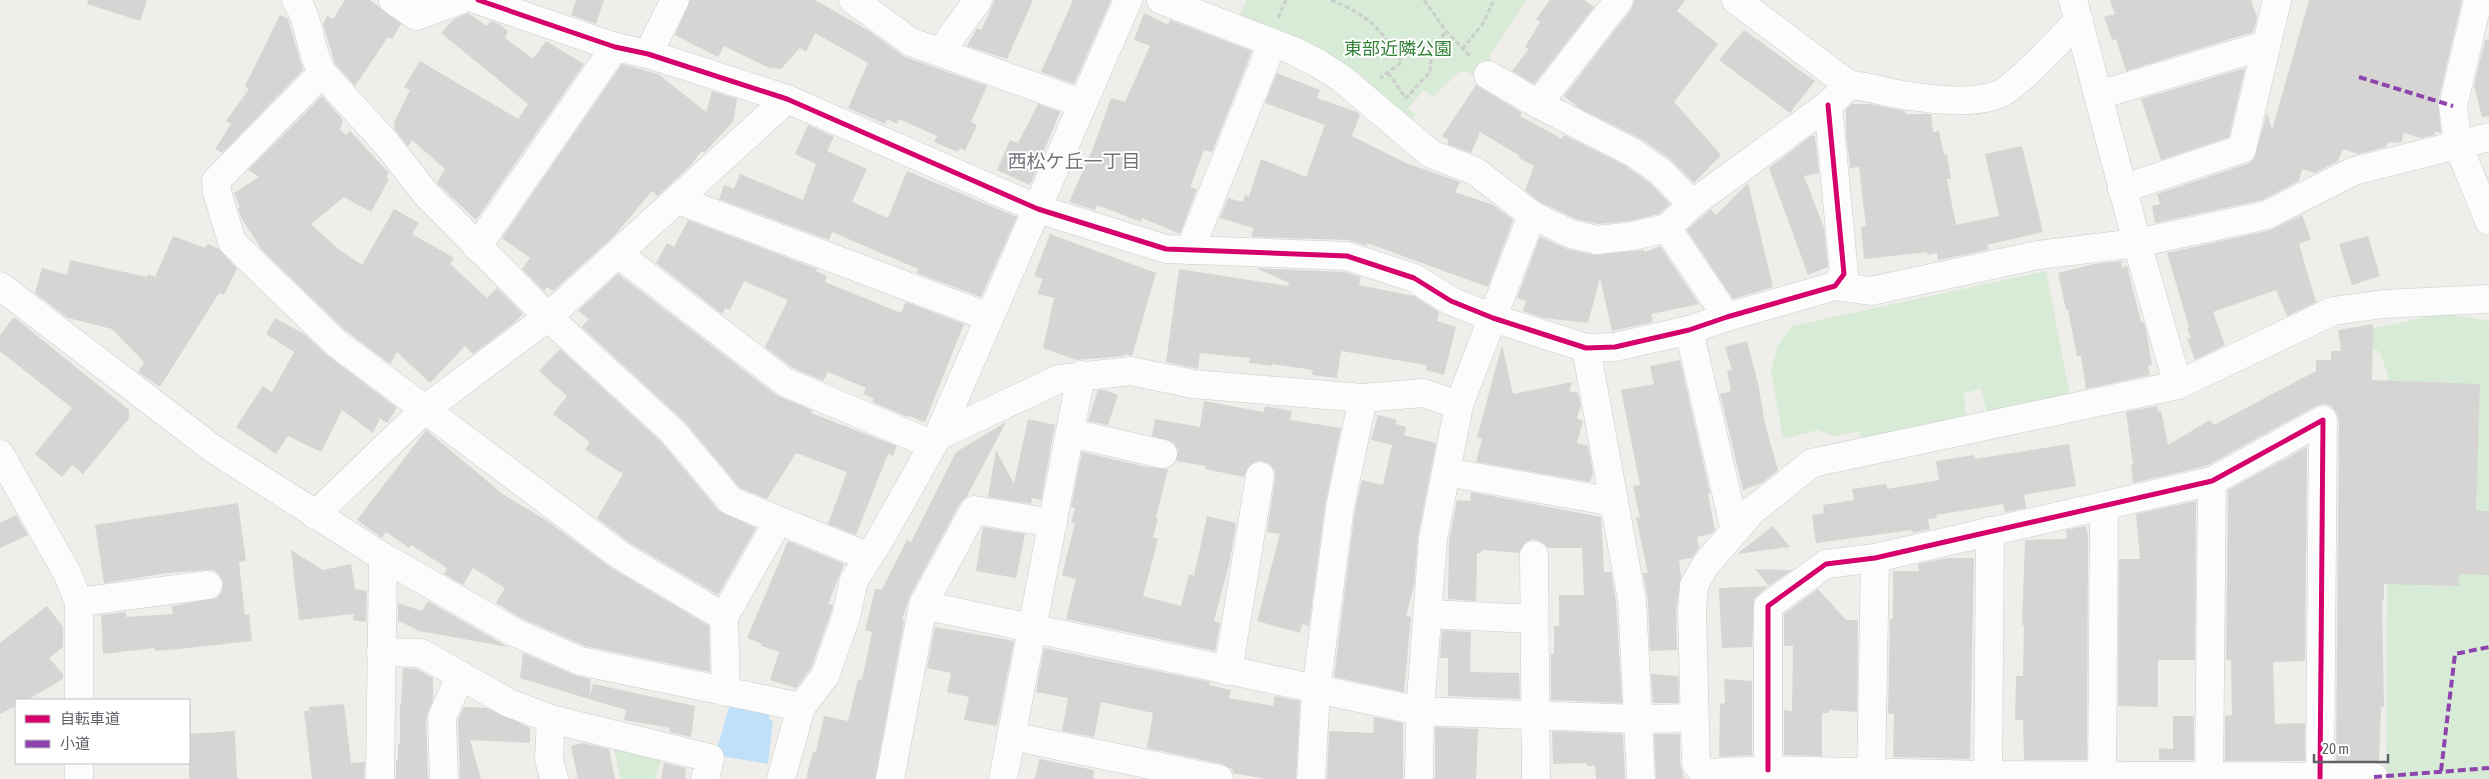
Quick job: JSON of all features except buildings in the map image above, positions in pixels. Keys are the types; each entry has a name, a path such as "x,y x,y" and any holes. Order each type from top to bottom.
{"street":[{"path":"296,0 306,19 316,63 322,73 387,144 426,194 548,317 673,432 731,501 869,557"},
{"path":"393,0 416,16 460,0"},
{"path":"478,0 615,46 648,54 787,99 1038,209 1166,249 1346,256 1414,278 1451,301 1493,318 1586,348 1615,347 1689,330 1835,286 1871,291 2038,255 2137,243 2267,215 2354,171 2489,137"},
{"path":"648,54 675,0"},
{"path":"853,0 911,42 1083,104"},
{"path":"940,52 978,0"},
{"path":"781,779 801,707 825,676 846,617 854,580 936,440 1128,0"},
{"path":"1161,0 1294,51 1319,64 1360,93 1431,154 1475,171 1532,215 1571,234 1597,240 1632,236 1667,228 1692,204 1828,105 1849,85"},
{"path":"1538,104 1618,0"},
{"path":"1736,0 1849,85 1908,96 1944,100 1976,100 2000,95 2038,62 2077,6"},
{"path":"2122,189 2242,149 2277,0"},
{"path":"2478,0 2453,106 2458,145 2487,211"},
{"path":"2077,6 2122,189 2178,385"},
{"path":"1190,250 1272,44"},
{"path":"2099,95 2266,45"},
{"path":"477,247 615,46"},
{"path":"322,73 216,181 217,192 232,242 336,343 621,556 724,617"},
{"path":"1488,75 1538,104 1632,152 1661,172 1692,204"},
{"path":"315,515 424,410 548,317 787,99"},
{"path":"1828,105 1844,274 1835,286"},
{"path":"678,200 989,317"},
{"path":"1419,779 1420,711 1434,539 1459,405 1532,215"},
{"path":"1667,228 1727,317"},
{"path":"618,254 785,382 936,440 1059,379 1131,371 1193,384 1363,398 1423,393 1459,405"},
{"path":"0,286 212,448 383,557 514,632 580,662 801,707"},
{"path":"2374,777 1988,777 1871,775 1768,770 1705,776 1696,764 1693,718 1692,612 1694,585 1707,563 1752,511 1812,463 2178,385 2334,311 2383,304 2489,299"},
{"path":"1689,330 1736,531"},
{"path":"1586,348 1632,600 1641,779"},
{"path":"1003,779 1082,375"},
{"path":"1311,779 1316,690 1340,507 1363,398"},
{"path":"1768,770 1768,606 1826,564 1875,558 2212,481 2323,420 2320,778"},
{"path":"1071,433 1162,454"},
{"path":"0,454 67,573 79,602 79,699"},
{"path":"1446,472 1614,502"},
{"path":"1228,671 1260,476"},
{"path":"2209,778 2212,481"},
{"path":"2102,777 2104,507"},
{"path":"890,779 924,605 974,510 1053,523"},
{"path":"726,692 724,617 778,521"},
{"path":"1988,777 1990,531"},
{"path":"1534,555 1536,779"},
{"path":"380,779 383,557"},
{"path":"1871,775 1875,558"},
{"path":"79,602 208,585"},
{"path":"924,605 1031,630 1420,711 1535,716 1693,718"},
{"path":"1428,614 1534,618"},
{"path":"381,652 421,653 509,703 550,719 710,758 705,779"},
{"path":"444,779 442,717 461,675"},
{"path":"550,719 549,759 554,779"},
{"path":"1011,736 1219,779"},
{"path":"79,764 79,779"}],"path":[{"path":"1330,0 1359,12 1384,34 1402,62 1360,93"},
{"path":"1424,0 1446,32 1488,75"},
{"path":"1462,48 1482,25 1494,0"},
{"path":"1421,82 1430,72 1432,52 1446,32"},
{"path":"1388,73 1406,98"}],"green space":[{"name":"東部近隣公園","path":"1247,0 1527,0 1490,55 1493,71 1480,81 1467,71 1458,73 1433,97 1424,90 1408,108 1416,115 1409,122 1239,16"},
{"path":"2046,271 2070,396 1987,413 1981,389 1964,393 1966,418 1861,441 1859,431 1834,436 1818,430 1783,439 1771,371 1778,345 1792,326"},
{"path":"2443,313 2489,321 2489,779 2386,779 2388,374 2379,351 2368,349 2366,330"},
{"path":"612,741 663,753 655,779 621,779"}],"water":[{"path":"730,704 770,714 769,720 773,721 768,764 721,756 717,749"}],"marked path":[{"path":"2359,77 2453,106"},
{"path":"2441,771 2455,654 2489,647"},
{"path":"2374,777 2489,768"}],"cycle path":[{"path":"478,0 615,47 648,54 787,99 1038,209 1166,249 1347,256 1414,278 1451,301 1493,318 1586,348 1615,347 1689,330 1835,286 1844,274 1828,105"},
{"path":"1768,770 1768,606 1826,564 1875,558 2212,481 2323,420 2320,779"}],"district":[{"name":"西松ケ丘一丁目","path":"1074,161"}]}
